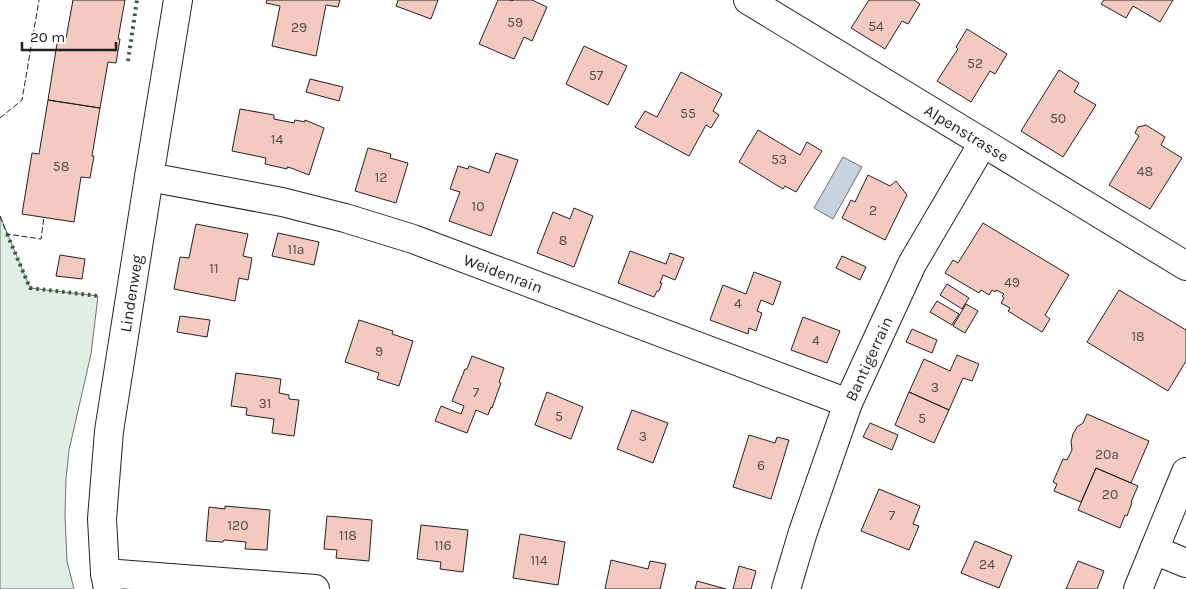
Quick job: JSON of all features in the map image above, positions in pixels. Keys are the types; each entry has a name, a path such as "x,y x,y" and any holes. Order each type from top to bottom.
{"street":[{"name":"Lindenweg","path":"107,581 102,519 109,432 178,0"},
{"name":"Alpenstrasse","path":"748,0 1186,266"},
{"name":"Bantigerrain","path":"786,589 803,532 848,403 912,264 983,143"},
{"name":"Weidenrain","path":"149,177 282,202 345,218 413,240 848,403"},
{"path":"1138,589 1186,472"},
{"path":"1154,550 1186,563"},
{"path":"107,581 315,589"}],"green space":[{"path":"0,216 30,288 98,296 91,354 69,450 66,479 67,561 74,589 0,589"}],"shaded area":[{"path":"843,157 862,167 833,219 814,208"}],"building":[{"path":"73,0 125,0 116,63 108,62 100,108 48,100 58,37 66,38"},
{"path":"267,0 340,0 338,7 326,5 316,56 272,46 280,6 266,3"},
{"path":"398,0 438,0 431,19 396,6"},
{"path":"498,0 532,0 547,7 532,41 524,37 514,59 479,44"},
{"path":"869,0 914,0 920,4 908,24 902,21 885,49 851,28"},
{"path":"1104,0 1173,0 1160,22 1133,6 1126,18 1101,4"},
{"path":"967,29 1007,54 995,74 990,71 971,102 937,81 958,49 956,47"},
{"path":"584,46 627,66 608,105 566,84"},
{"path":"1059,70 1079,83 1074,92 1096,105 1063,157 1021,131"},
{"path":"681,72 722,94 713,111 719,115 711,128 706,125 689,156 635,127 645,111 657,117"},
{"path":"310,79 343,87 339,101 306,92"},
{"path":"48,100 100,108 90,178 81,177 74,222 22,214 32,153 39,154"},
{"path":"240,109 274,115 274,119 294,123 295,120 305,122 305,120 324,128 309,175 287,167 287,169 265,164 266,158 232,151"},
{"path":"1146,125 1165,137 1161,145 1182,158 1150,209 1109,185 1139,136 1135,133 1138,127"},
{"path":"758,130 800,155 807,142 822,151 796,192 785,186 783,189 739,162"},
{"path":"368,148 391,154 390,158 408,163 396,203 355,191"},
{"path":"496,153 518,160 491,236 449,221 460,192 450,189 458,166 468,169 469,166 489,173"},
{"path":"868,175 890,186 896,181 907,195 885,240 842,218 851,200 855,202"},
{"path":"574,208 593,216 574,267 537,253 553,212 570,219"},
{"path":"983,223 1069,275 1045,315 1050,319 1042,332 1008,311 1010,308 1001,303 1004,294 996,290 995,292 992,290 989,295 981,290 979,293 945,273 953,260 958,263"},
{"path":"196,224 248,234 243,256 252,258 248,280 239,278 235,301 174,289 180,257 189,258"},
{"path":"278,233 319,242 314,265 272,256"},
{"path":"630,251 666,264 670,253 684,258 675,280 663,275 659,291 657,291 654,297 618,283"},
{"path":"60,255 85,259 82,279 56,276"},
{"path":"842,256 866,267 860,280 836,268"},
{"path":"754,272 781,282 773,305 761,300 757,311 762,313 756,331 749,328 748,334 710,320 723,285 746,294"},
{"path":"947,284 969,298 962,309 940,295"},
{"path":"1119,290 1186,330 1186,361 1168,391 1087,342"},
{"path":"937,301 959,314 952,325 930,312"},
{"path":"966,304 978,311 965,333 953,326"},
{"path":"180,316 210,320 207,337 177,332"},
{"path":"803,317 840,331 827,363 791,350"},
{"path":"359,320 393,331 392,334 413,341 399,386 377,379 379,373 345,362"},
{"path":"912,329 937,340 932,353 906,342"},
{"path":"957,355 979,364 972,381 963,378 949,410 909,392 924,359 950,371"},
{"path":"472,356 504,368 492,408 488,415 476,410 467,433 435,421 441,406 461,414 464,406 452,401"},
{"path":"236,373 281,379 279,393 289,395 289,399 299,400 294,436 272,433 274,419 246,415 247,408 231,406"},
{"path":"547,392 583,407 571,439 535,425"},
{"path":"909,392 949,410 934,443 895,425"},
{"path":"632,410 668,423 653,463 617,449"},
{"path":"1087,414 1149,441 1131,483 1096,468 1081,502 1054,491 1057,484 1053,482 1063,459 1067,460 1072,450 1073,434 1077,427 1083,423"},
{"path":"870,423 898,435 892,450 863,437"},
{"path":"749,435 775,443 777,437 789,440 771,499 733,487"},
{"path":"1096,468 1138,486 1127,516 1125,515 1120,528 1078,510"},
{"path":"879,489 920,506 913,524 919,526 909,550 861,531"},
{"path":"225,506 270,510 267,550 245,549 246,542 206,541 209,507 225,509"},
{"path":"327,516 372,520 369,561 336,558 337,550 324,549"},
{"path":"421,525 468,530 463,572 440,569 441,562 417,559"},
{"path":"520,534 565,542 558,585 513,578"},
{"path":"975,541 1012,556 999,588 961,573"},
{"path":"611,560 648,569 650,561 666,564 660,589 605,589"},
{"path":"1078,561 1104,571 1097,589 1066,589"},
{"path":"739,566 756,571 751,589 733,589"},
{"path":"697,581 726,589 695,589"}],"hedge":[{"path":"128,61 137,0"},
{"path":"7,234 30,288 98,296"}],"fence":[{"path":"0,118 22,100 39,0"},
{"path":"0,216 7,234 41,239 44,217"}]}
